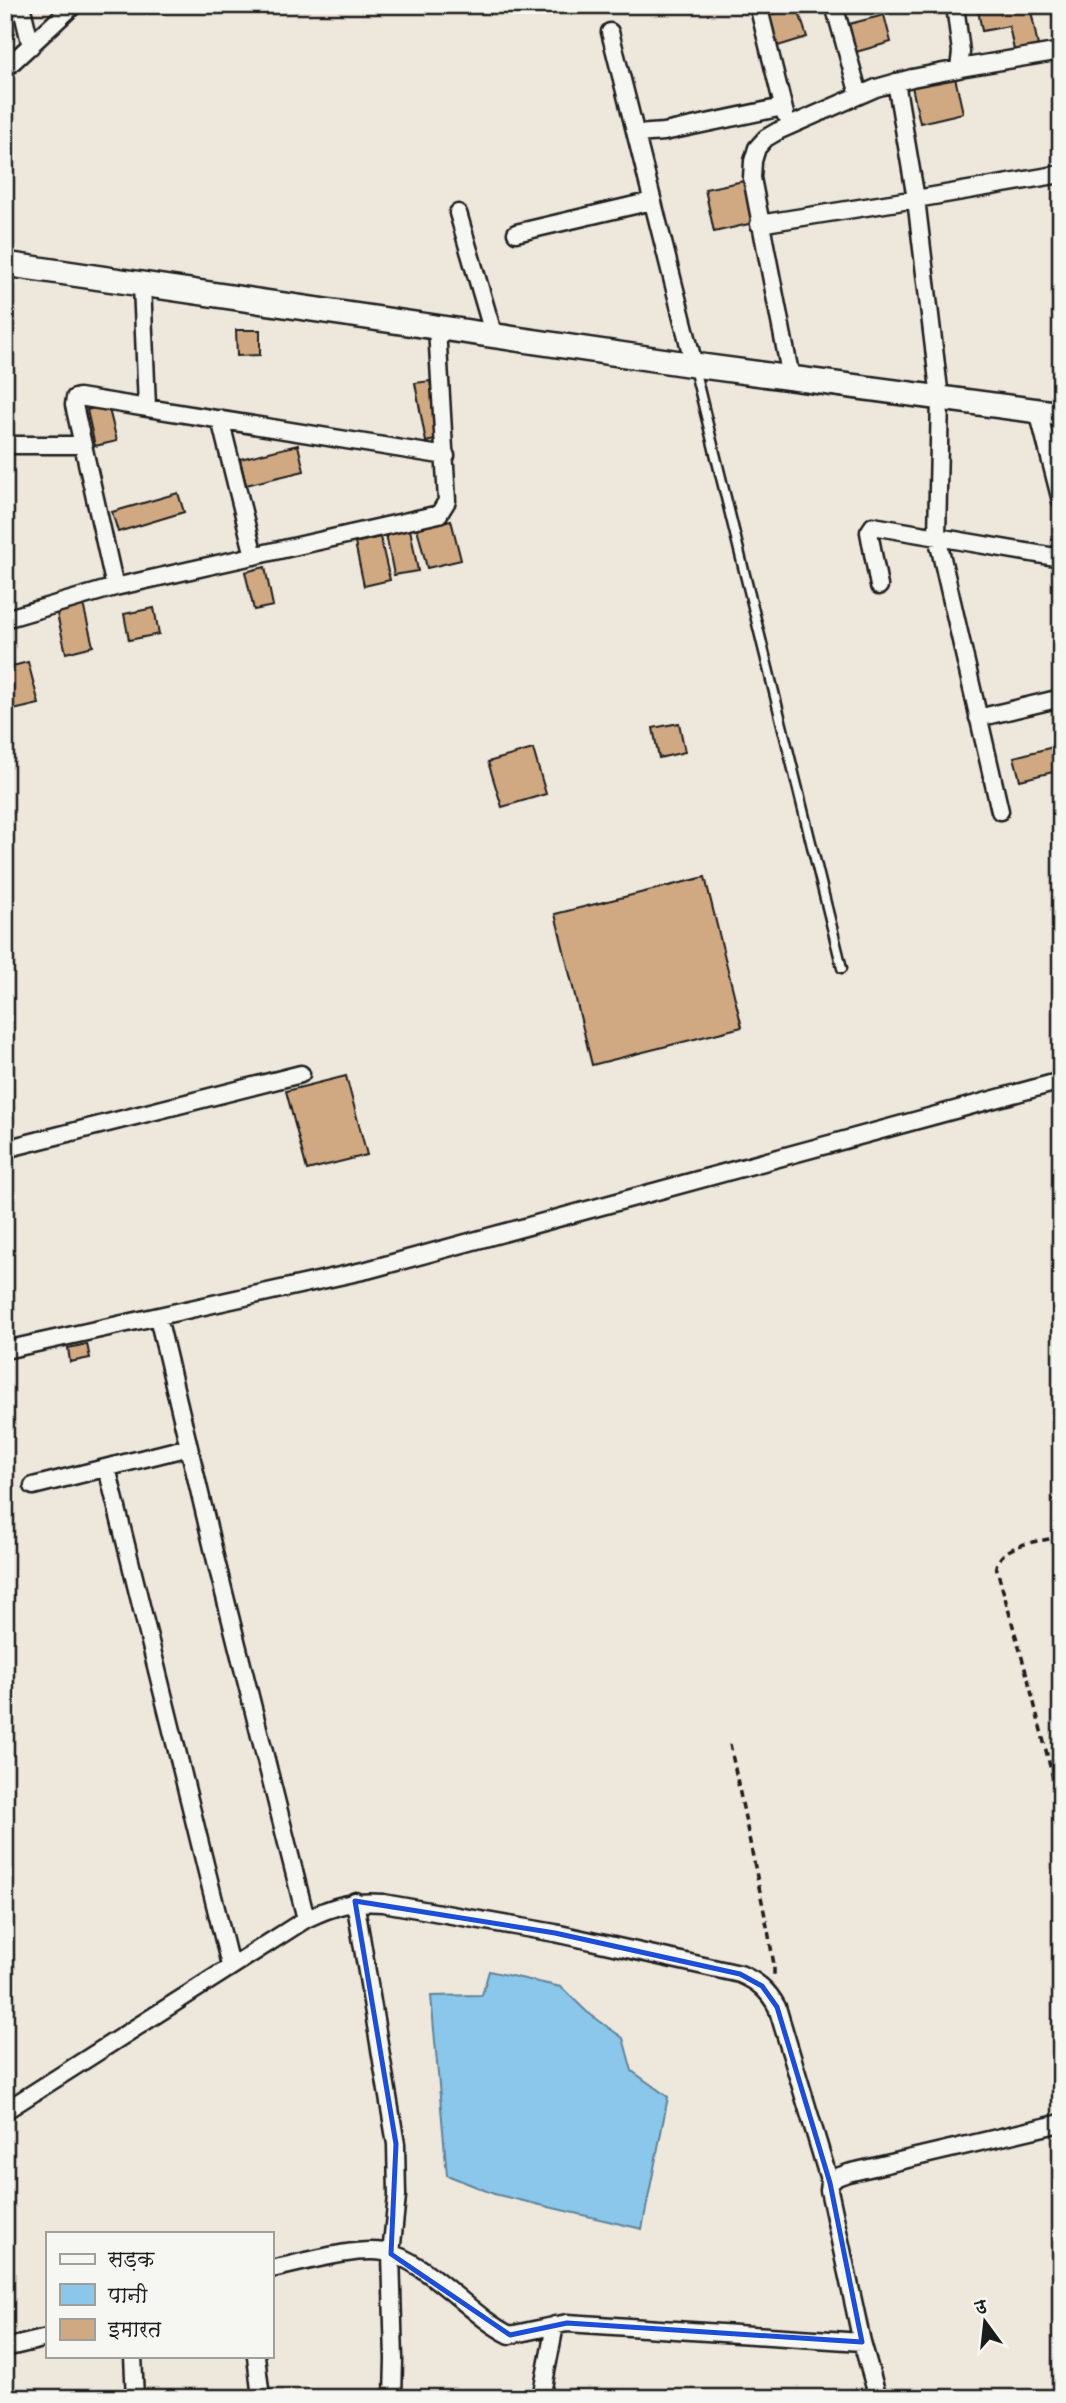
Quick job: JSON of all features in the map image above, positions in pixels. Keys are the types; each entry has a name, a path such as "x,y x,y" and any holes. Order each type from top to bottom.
{"street":[{"path":"21,5 32,46"},
{"path":"5,69 74,5"},
{"path":"758,5 789,127"},
{"path":"834,5 859,95"},
{"path":"955,5 961,52 960,68"},
{"path":"610,32 694,365"},
{"path":"791,378 752,178 754,153 766,138 859,95 896,82 1061,51"},
{"path":"896,82 916,199 940,398 937,536 1000,811"},
{"path":"636,134 664,132 783,107"},
{"path":"759,224 1061,174"},
{"path":"516,233 652,201"},
{"path":"458,213 494,336"},
{"path":"5,264 694,365 1049,412 1061,501"},
{"path":"142,284 147,407"},
{"path":"5,619 115,587 439,513 447,501 438,328"},
{"path":"115,587 82,445 75,398 82,396 446,456"},
{"path":"220,419 254,556"},
{"path":"5,445 82,445"},
{"path":"879,586 869,536 871,527 1061,558"},
{"path":"978,718 1061,698"},
{"path":"5,1149 301,1074"},
{"path":"5,1350 367,1270 1061,1081"},
{"path":"158,1317 306,1919"},
{"path":"33,1486 189,1447"},
{"path":"107,1468 230,1965"},
{"path":"355,1901 396,2144 397,2196 391,2254 393,2398"},
{"path":"5,2111 306,1919 332,1906 355,1901 383,1903 555,1933 740,1973 768,1992 784,2026 830,2183 829,2189 862,2342 878,2398"},
{"path":"830,2183 848,2173 1061,2123"},
{"path":"273,2269 359,2252 385,2252 425,2272 480,2316 510,2334 577,2323 862,2342"},
{"path":"541,2398 555,2325"},
{"path":"5,2348 46,2338"},
{"path":"133,2358 135,2398"},
{"path":"256,2358 261,2398"}],"lane":[{"path":"694,365 842,968"}],"path":[{"path":"1061,1537 1010,1550 1000,1557 996,1566 1061,1810"},
{"path":"730,1744 774,1965 768,1992"}],"highlighted area":[{"path":"355,1901 555,1933 740,1974 762,1986 777,2007 830,2183 862,2342 567,2323 510,2335 391,2254 396,2144"}],"water":[{"path":"489,1971 561,1987 587,2012 623,2038 632,2071 668,2097 642,2229 494,2194 447,2175 431,1996 482,1995"}],"building":[{"path":"977,5 1030,5 1038,46 1014,50 1009,26 982,31"},
{"path":"797,6 807,37 778,46 769,15"},
{"path":"884,15 891,42 856,52 849,24"},
{"path":"954,73 963,113 920,123 911,82"},
{"path":"744,181 753,223 714,232 705,189"},
{"path":"236,330 260,330 260,355 237,356"},
{"path":"430,381 439,439 426,442 415,383"},
{"path":"108,405 117,441 95,446 87,410"},
{"path":"298,445 304,471 246,485 240,459"},
{"path":"178,493 184,512 118,532 112,512"},
{"path":"451,520 461,560 427,568 417,528"},
{"path":"410,529 418,571 394,575 386,534"},
{"path":"380,537 390,580 364,586 355,543"},
{"path":"265,567 273,606 254,610 245,572"},
{"path":"83,604 93,646 66,653 56,610"},
{"path":"154,608 159,634 129,640 124,614"},
{"path":"28,662 39,704 5,712 5,668"},
{"path":"679,723 685,752 659,758 653,728"},
{"path":"1061,745 1061,770 1020,780 1014,757"},
{"path":"533,749 546,794 502,807 488,762"},
{"path":"705,877 742,1027 592,1065 555,914"},
{"path":"346,1076 367,1155 307,1170 286,1091"},
{"path":"87,1344 90,1358 70,1362 68,1348"}]}
